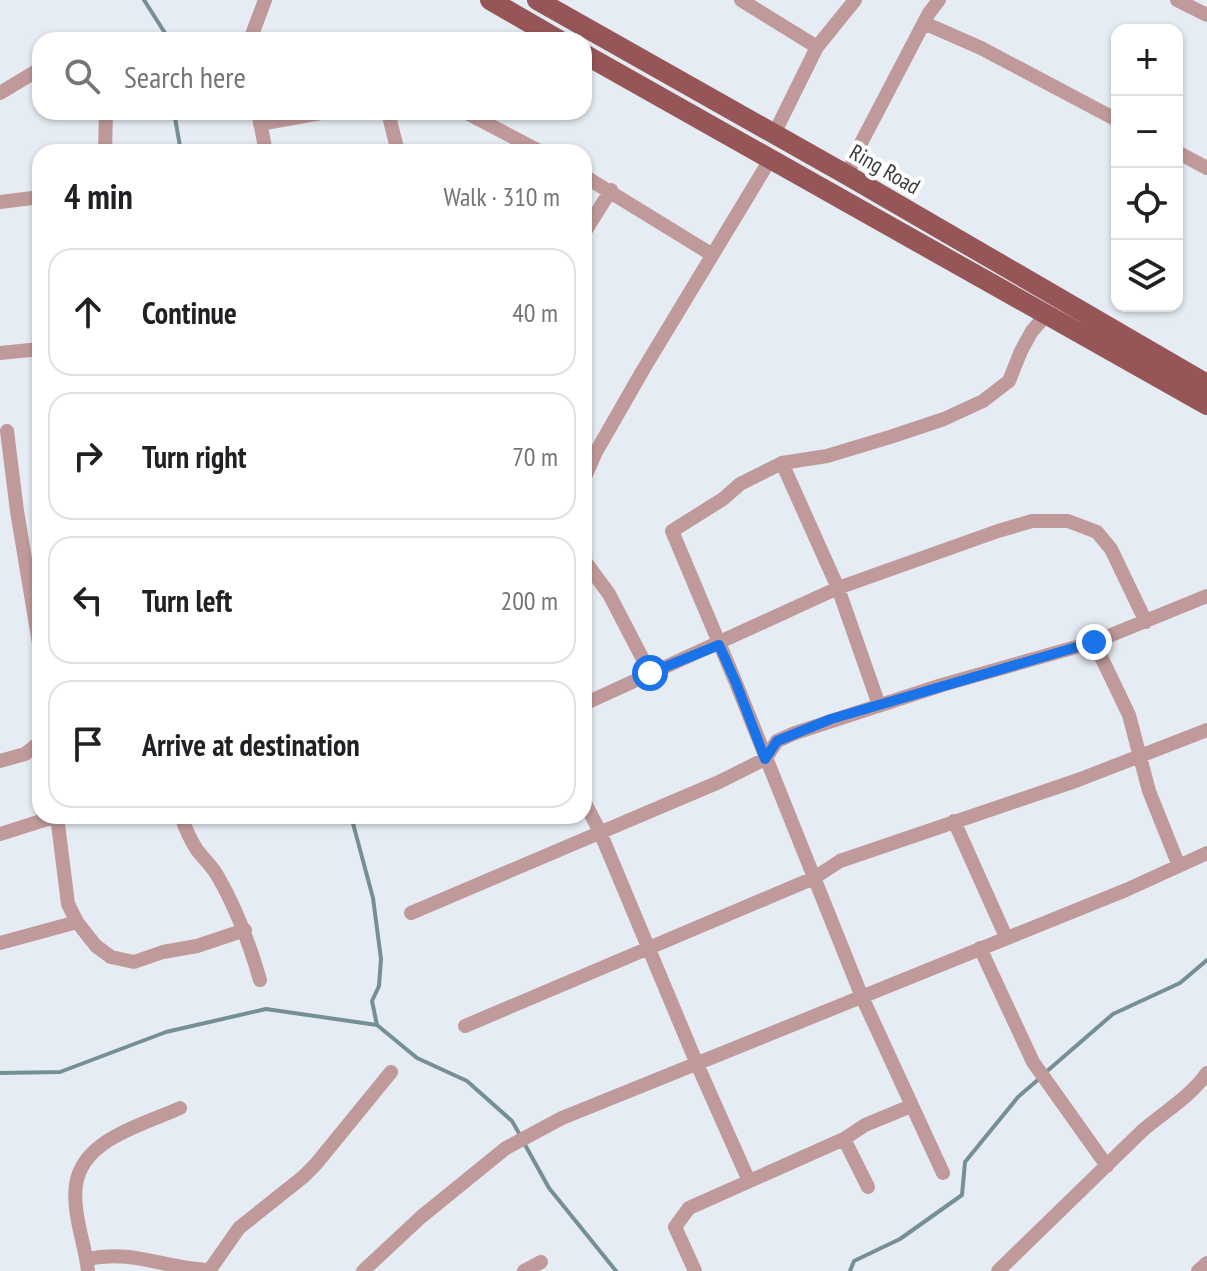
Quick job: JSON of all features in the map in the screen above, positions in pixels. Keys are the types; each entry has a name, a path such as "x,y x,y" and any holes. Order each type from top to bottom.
{"main road":[{"path":"490,0 545,32"},
{"name":"Ring Road","path":"537,0 1207,384"},
{"path":"592,58 1207,405"}],"street":[{"path":"253,32 265,0"},
{"path":"741,0 817,47"},
{"path":"774,134 817,47 855,0"},
{"path":"847,175 865,134 939,0"},
{"path":"1177,0 1207,15"},
{"path":"924,23 981,48 1111,117"},
{"path":"0,93 32,74"},
{"path":"105,144 106,120"},
{"path":"259,120 264,144"},
{"path":"390,120 396,144"},
{"path":"480,120 526,144"},
{"path":"1183,155 1207,168"},
{"path":"592,461 711,254 771,158"},
{"path":"592,180 711,254"},
{"path":"592,220 611,190"},
{"path":"0,202 32,198"},
{"path":"943,1173 862,997 672,531 723,499 740,484 782,463 827,456 890,437 944,419 983,401 1009,381 1032,331 1047,314"},
{"path":"0,353 32,350"},
{"path":"7,431 32,601"},
{"path":"782,463 838,588 879,705"},
{"path":"592,698 719,645 734,634 838,588 1007,528 1040,520 1068,521 1097,532 1111,549 1146,622"},
{"path":"592,571 609,594 650,673"},
{"path":"411,913 719,782 765,759 777,741 795,733 1094,642 1207,596"},
{"path":"1094,642 1129,715 1149,791 1179,866"},
{"path":"465,1026 814,878 840,861 1078,780 1207,730"},
{"path":"0,761 25,754 32,748"},
{"path":"592,816 749,1181"},
{"path":"954,821 1006,937"},
{"path":"0,834 32,824"},
{"path":"58,824 68,904 77,922 96,946 111,957 134,962 245,930"},
{"path":"184,824 188,835 216,873 245,930 260,980"},
{"path":"363,1271 421,1217 506,1148 562,1118 1126,890 1207,853"},
{"path":"0,943 77,922"},
{"path":"980,948 1033,1062 1107,1166"},
{"path":"180,1108 102,1143 81,1166 76,1186 87,1265 99,1257 150,1258 189,1270 209,1270 239,1228 316,1164 391,1072"},
{"path":"998,1271 1166,1110 1202,1089 1207,1073"},
{"path":"695,1271 677,1235 676,1222 689,1208 911,1106"},
{"path":"844,1139 868,1187"},
{"path":"524,1271 541,1262"},
{"path":"1198,1271 1207,1263"}],"waterway":[{"path":"144,0 164,32"},
{"path":"175,120 180,144"},
{"path":"353,824 373,898 381,959 379,986 372,1001 377,1025 417,1058 467,1081 512,1121 520,1135"},
{"path":"1046,1072 1113,1014 1180,983 1207,960"},
{"path":"0,1073 60,1072 166,1032 266,1009 377,1025"},
{"path":"850,1271 854,1261 900,1239 962,1195 965,1162 1018,1097 1040,1078"},
{"path":"524,1143 549,1188 616,1271"}],"route":[{"path":"650,673 719,645 765,759 777,741 831,719 1094,642"}]}
